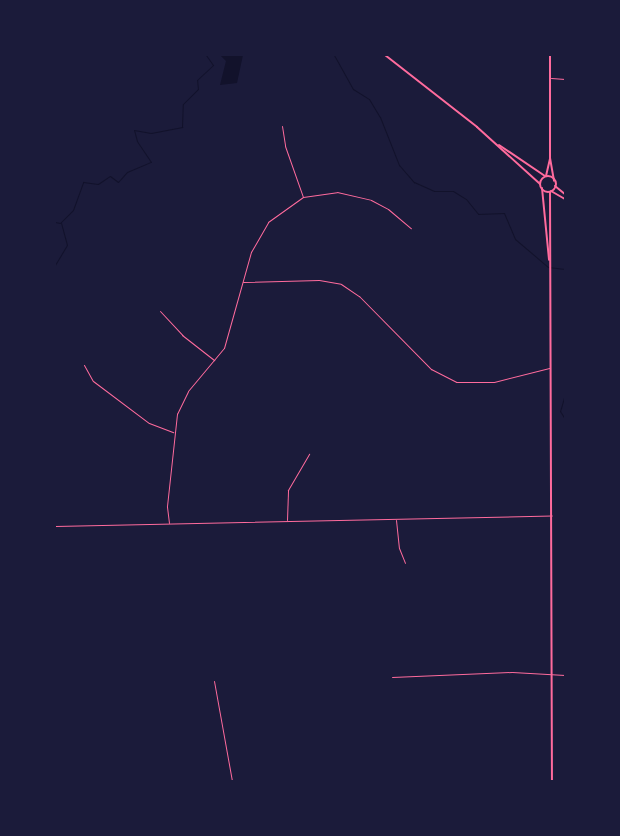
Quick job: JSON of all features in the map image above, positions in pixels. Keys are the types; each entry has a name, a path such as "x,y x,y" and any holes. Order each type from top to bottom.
{"main road":[{"path":"385,55 493,140 554,181"},
{"path":"550,55 550,158 555,186 565,194"},
{"path":"493,140 542,188 550,263"},
{"path":"540,184 546,176 550,158"},
{"path":"552,781 552,516 549,368 551,192 555,186"},
{"path":"542,188 565,199"}],"street":[{"path":"550,78 565,79"},
{"path":"282,126 303,197"},
{"path":"169,524 167,506 173,432 182,401 215,361 230,334 252,252 268,222 303,197 325,192 351,194 388,209 411,228"},
{"path":"243,282 320,280 341,284 359,296 431,369 456,382 494,382 549,368"},
{"path":"160,311 182,335 215,361"},
{"path":"84,365 94,381 117,399 149,423 173,432"},
{"path":"287,520 288,490 310,454"},
{"path":"55,526 552,516"},
{"path":"396,519 399,548 405,563"},
{"path":"392,677 565,675"},
{"path":"214,682 232,781"}],"shaded area":[{"path":"220,55 243,55 237,83 220,85 226,61"}],"waterway":[{"path":"60,223 73,210 83,182 98,184 110,176 118,182 127,172 151,162 137,141 134,130 151,133 182,127 183,104 198,89 197,80 213,65 206,55"},
{"path":"334,55 353,89 369,99 380,117 399,165 414,182 434,191 453,191 466,199 478,214 504,213 515,239 548,267 565,269"},
{"path":"55,222 60,223"},
{"path":"55,265 67,245 61,223"},
{"path":"565,394 560,411 565,419"}]}
